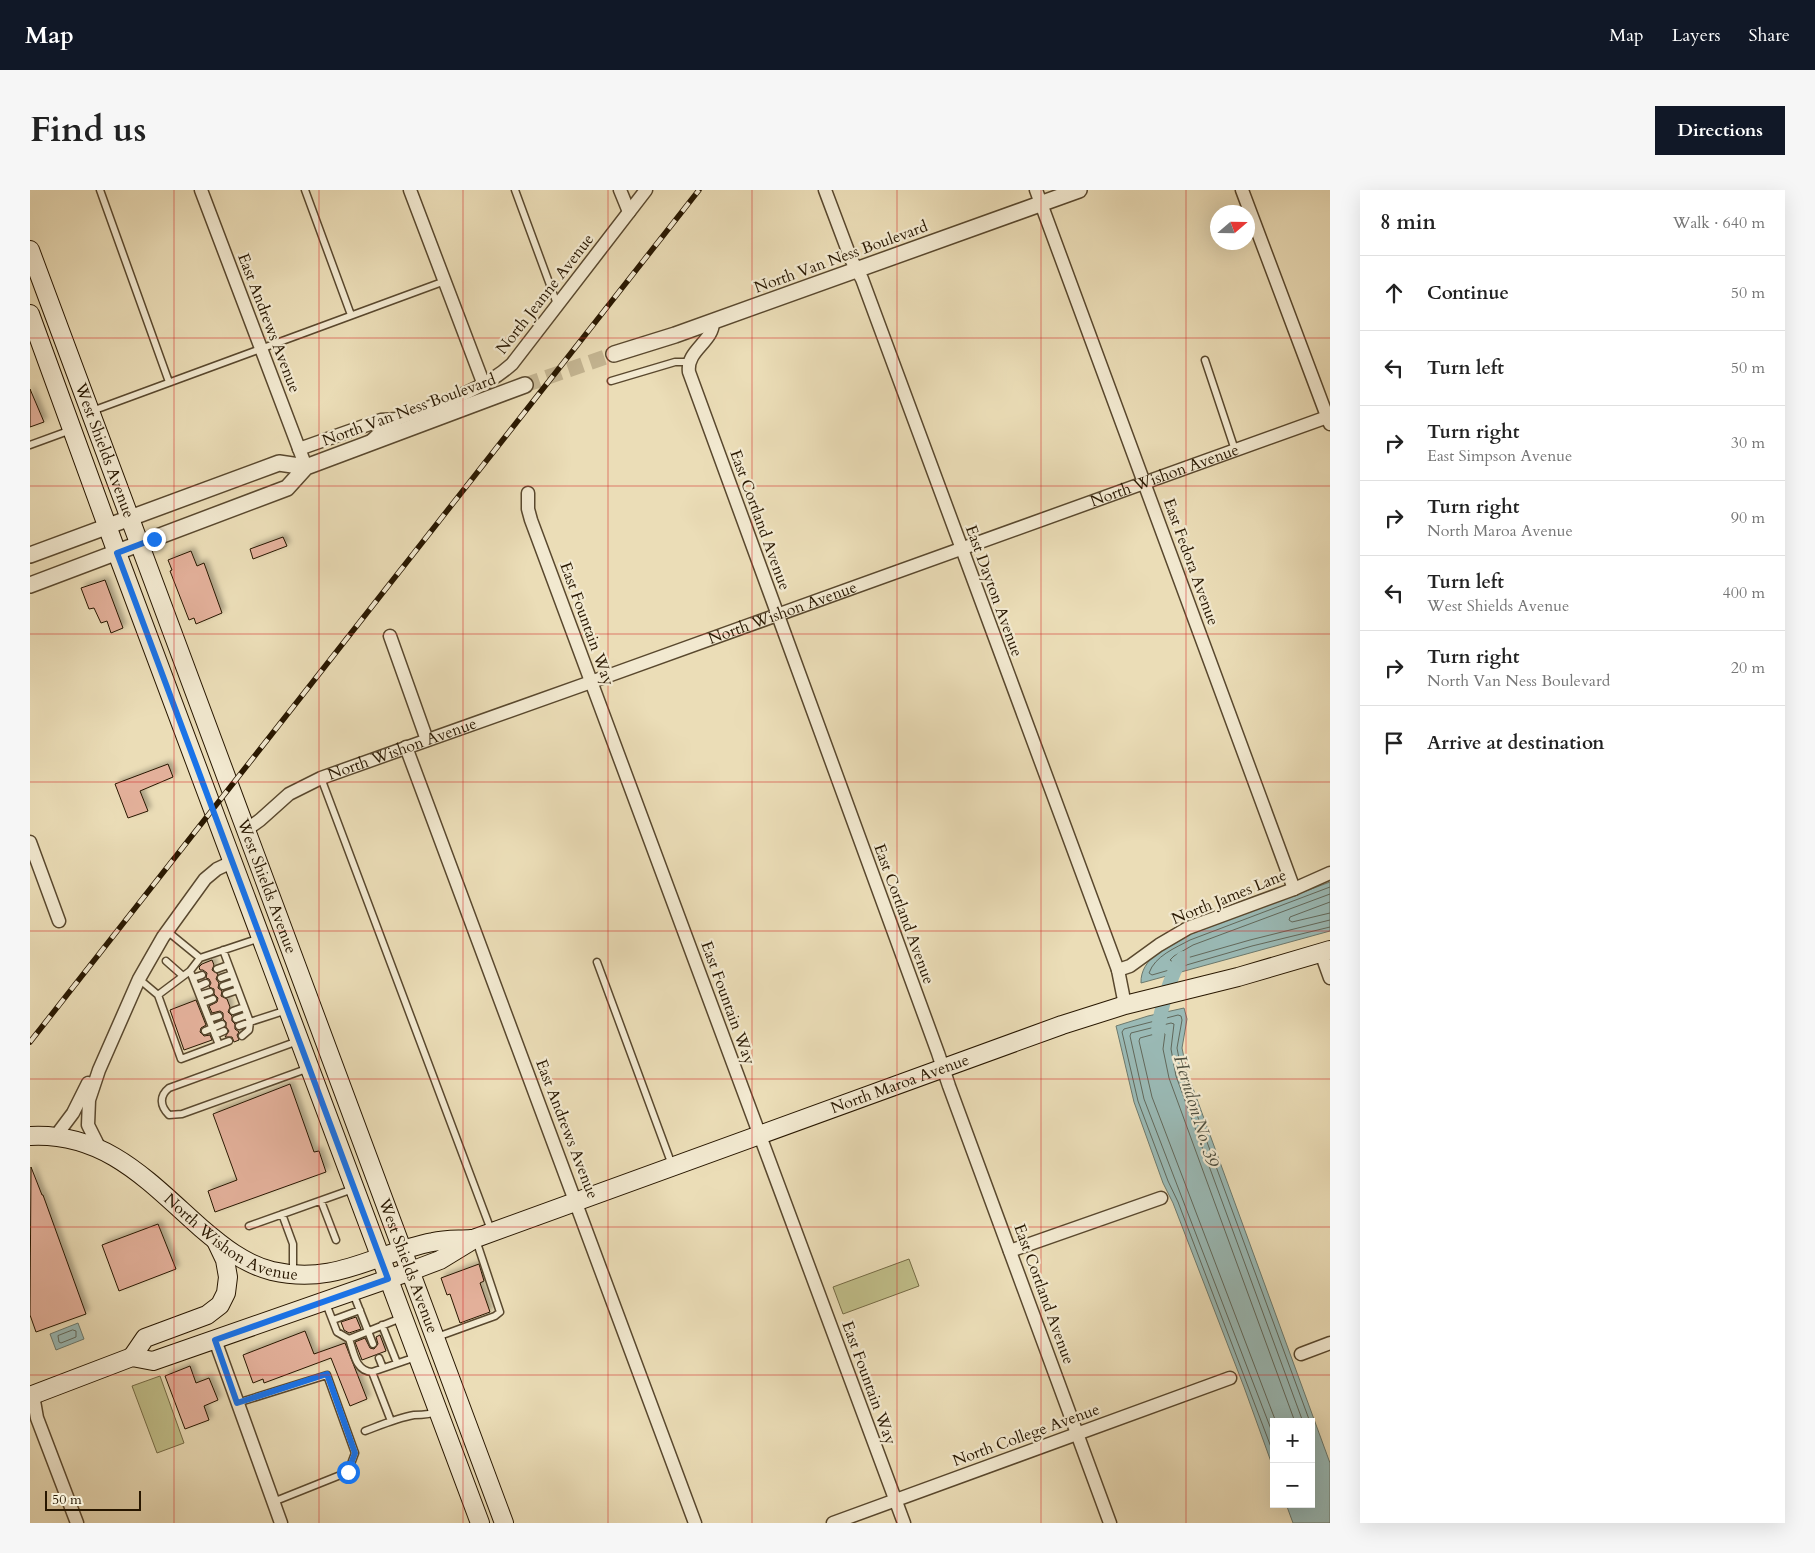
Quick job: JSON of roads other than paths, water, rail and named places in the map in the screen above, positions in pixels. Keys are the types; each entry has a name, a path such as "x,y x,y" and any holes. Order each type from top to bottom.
{"main road":[{"name":"West Shields Avenue","path":"30,250 504,1523"},
{"name":"West Shields Avenue","path":"32,324 480,1523"},
{"name":"North Maroa Avenue","path":"132,1356 153,1361 388,1279 440,1260 476,1238 1062,1025 1125,1005 1326,952"},
{"name":"North Wishon Avenue","path":"30,1136 76,1140 99,1147 131,1166 216,1241 243,1259 258,1266 293,1275 306,1276 334,1273 380,1258"},
{"name":"North Maroa Avenue","path":"380,1258 434,1242 476,1238"},
{"path":"31,1396 132,1356 145,1338 207,1315 220,1305 226,1292 228,1277 225,1260 216,1241"}],"street":[{"name":"East Andrews Avenue","path":"201,190 306,467"},
{"path":"410,190 484,385"},
{"path":"620,190 629,212"},
{"name":"North Jeanne Avenue","path":"368,444 397,419 484,385 499,376 512,364 646,190"},
{"name":"East Dayton Avenue","path":"825,190 851,259 862,279 1118,970 1125,1005"},
{"name":"North Van Ness Boulevard","path":"614,354 856,270 1039,197 1079,190"},
{"path":"1242,190 1329,420"},
{"name":"East Fedora Avenue","path":"1039,197 1294,889"},
{"path":"689,362 703,341 710,336 713,328 712,321"},
{"name":"East Cortland Avenue","path":"689,362 689,372 777,615 1110,1523"},
{"name":"North Van Ness Boulevard","path":"30,585 287,488 306,467 525,385"},
{"name":"North Jeanne Avenue","path":"299,450 381,420 397,419"},
{"name":"North Wishon Avenue","path":"246,830 289,794 321,778 1235,450 1329,420"},
{"name":"North Van Ness Boulevard","path":"30,555 279,463 306,467"},
{"name":"East Fountain Way","path":"528,493 528,508 591,682 904,1523"},
{"path":"390,636 427,740"},
{"name":"East Andrews Avenue","path":"406,747 695,1523"},
{"path":"30,842 59,922"},
{"path":"99,1147 88,1125 89,1100 99,1070 139,979 167,931 205,879 216,869 232,862"},
{"name":"North James Lane","path":"1118,970 1130,966 1188,928 1294,889 1330,873"},
{"path":"1326,952 1330,978"},
{"path":"55,1137 73,1113 87,1085 99,1070"},
{"path":"1010,1250 1161,1198"},
{"path":"215,1340 281,1523"},
{"path":"1301,1354 1330,1343"},
{"name":"North College Avenue","path":"833,1523 1230,1378"},
{"path":"31,1396 37,1418 77,1523"}],"lane":[{"path":"100,190 169,382"},
{"path":"305,190 351,316"},
{"path":"515,190 557,304"},
{"path":"91,412 445,281"},
{"path":"1205,360 1235,450"},
{"path":"611,381 675,362 689,362"},
{"path":"30,445 72,429"},
{"path":"321,778 492,1232"},
{"path":"167,931 200,958"},
{"path":"158,995 190,970 200,958 260,938"},
{"path":"223,950 248,1019 249,1030 242,1036"},
{"path":"166,961 183,976"},
{"path":"597,962 673,1167"},
{"path":"217,969 228,964"},
{"path":"190,970 203,1003 202,1012 209,1019 218,1045"},
{"path":"221,978 232,974"},
{"path":"193,978 202,975"},
{"path":"139,979 158,995 169,1025 178,1040 181,1059 228,1041"},
{"path":"223,986 235,982"},
{"path":"196,987 206,983"},
{"path":"226,994 238,990"},
{"path":"200,995 210,992"},
{"path":"203,1003 213,999"},
{"path":"233,1011 244,1006"},
{"path":"236,1019 248,1019 287,1010"},
{"path":"209,1019 219,1016"},
{"path":"239,1026 248,1019"},
{"path":"169,1025 176,1022"},
{"path":"205,1030 223,1028 215,1035"},
{"path":"299,1040 169,1088 164,1091 162,1104 169,1115 182,1114 309,1068"},
{"path":"249,1226 354,1188"},
{"path":"321,1200 336,1240"},
{"path":"282,1214 294,1244 293,1275"},
{"path":"435,1338 495,1316 500,1312 476,1238"},
{"path":"352,1291 373,1344"},
{"path":"325,1301 337,1332 349,1339 359,1368 365,1372 372,1372 417,1357"},
{"path":"333,1320 360,1310"},
{"path":"349,1339 402,1317"},
{"path":"382,1326 397,1363"},
{"path":"379,1358 383,1368"},
{"path":"372,1372 391,1421"},
{"path":"237,1403 327,1374 355,1453 348,1472 273,1502"},
{"path":"365,1431 391,1421 415,1415 426,1416 438,1411"}],"water":[{"path":"1330,882 1330,931 1141,983 1145,966 1150,959 1180,939"},
{"path":"1184,1008 1187,1019 1182,1048 1187,1072 1314,1418 1270,1418 1270,1459 1173,1203 1163,1183 1134,1102 1116,1026"},
{"path":"78,1323 84,1339 56,1350 50,1334"},
{"path":"1315,1422 1330,1463 1330,1523 1293,1523 1287,1508 1315,1508"}],"waterway":[{"name":"Herndon No. 39","path":"1158,1031 1167,992 1175,971 1183,958"}],"tunnel":[{"path":"525,385 614,354"}],"railway":[{"path":"30,1042 699,190"}]}
